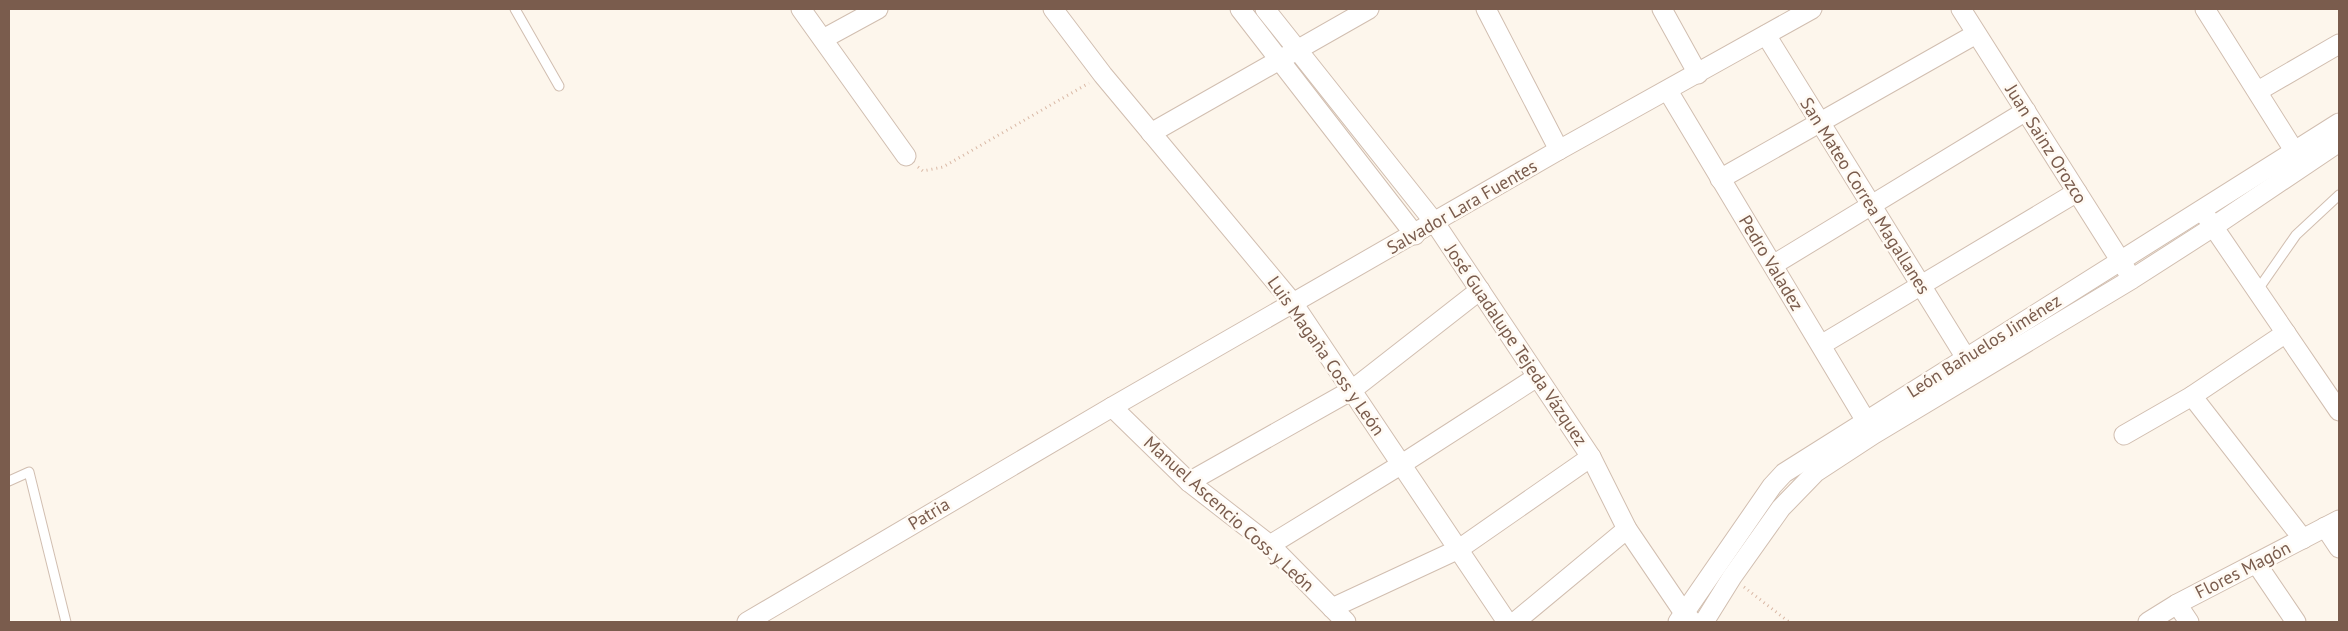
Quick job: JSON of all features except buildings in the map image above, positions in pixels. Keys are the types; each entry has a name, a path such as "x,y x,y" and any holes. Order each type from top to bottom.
{"street":[{"path":"802,9 906,156"},
{"path":"823,39 878,9"},
{"name":"Luis Magaña Coss y León","path":"1053,9 1103,75 1293,304 1459,548 1506,622"},
{"path":"1240,9 1415,235"},
{"name":"José Guadalupe Tejeda Vázquez","path":"1265,9 1435,223 1591,457 1627,528 1685,619"},
{"path":"1151,133 1369,9"},
{"path":"1486,9 1559,150"},
{"path":"1662,9 1698,74"},
{"name":"Salvador Lara Fuentes","path":"1112,407 1415,235 1559,150 1668,91 1812,9"},
{"name":"Juan Sainz Orozco","path":"1961,9 2132,279"},
{"path":"2206,9 2295,152"},
{"path":"1720,179 1976,34"},
{"name":"San Mateo Correa Magallanes","path":"1766,35 1966,358"},
{"path":"2258,90 2339,44"},
{"name":"Pedro Valadez","path":"1668,91 1870,427"},
{"path":"1772,265 2026,111"},
{"name":"León Bañuelos Jiménez","path":"1704,622 1732,577 1781,508 1800,486 1870,427 1966,358 2339,123"},
{"name":"León Bañuelos Jiménez","path":"1685,619 1772,486 1784,473 1870,427 2132,279 2339,142"},
{"path":"1821,345 2077,192"},
{"path":"2201,210 2339,412"},
{"path":"1189,482 1352,390 1480,290"},
{"path":"2124,435 2192,396 2286,333"},
{"path":"1270,546 1537,377"},
{"path":"2192,396 2303,539"},
{"name":"Manuel Ascencio Coss y León","path":"1112,407 1189,482 1270,546 1346,622"},
{"name":"Patria","path":"747,622 1112,407"},
{"path":"1332,608 1459,548 1591,457"},
{"path":"1784,473 1800,486"},
{"path":"2332,524 2339,548"},
{"name":"Flores Magón","path":"2148,622 2177,604 2332,524"},
{"path":"1515,622 1627,528"},
{"path":"2256,563 2296,622"},
{"path":"2177,604 2189,622"}],"lane":[{"path":"515,9 559,86"},
{"path":"2257,291 2296,235 2339,195"},
{"path":"9,481 29,472 66,622"}],"path":[{"path":"906,156 923,171 943,167 1103,75"},
{"path":"1732,577 1790,622"}]}
